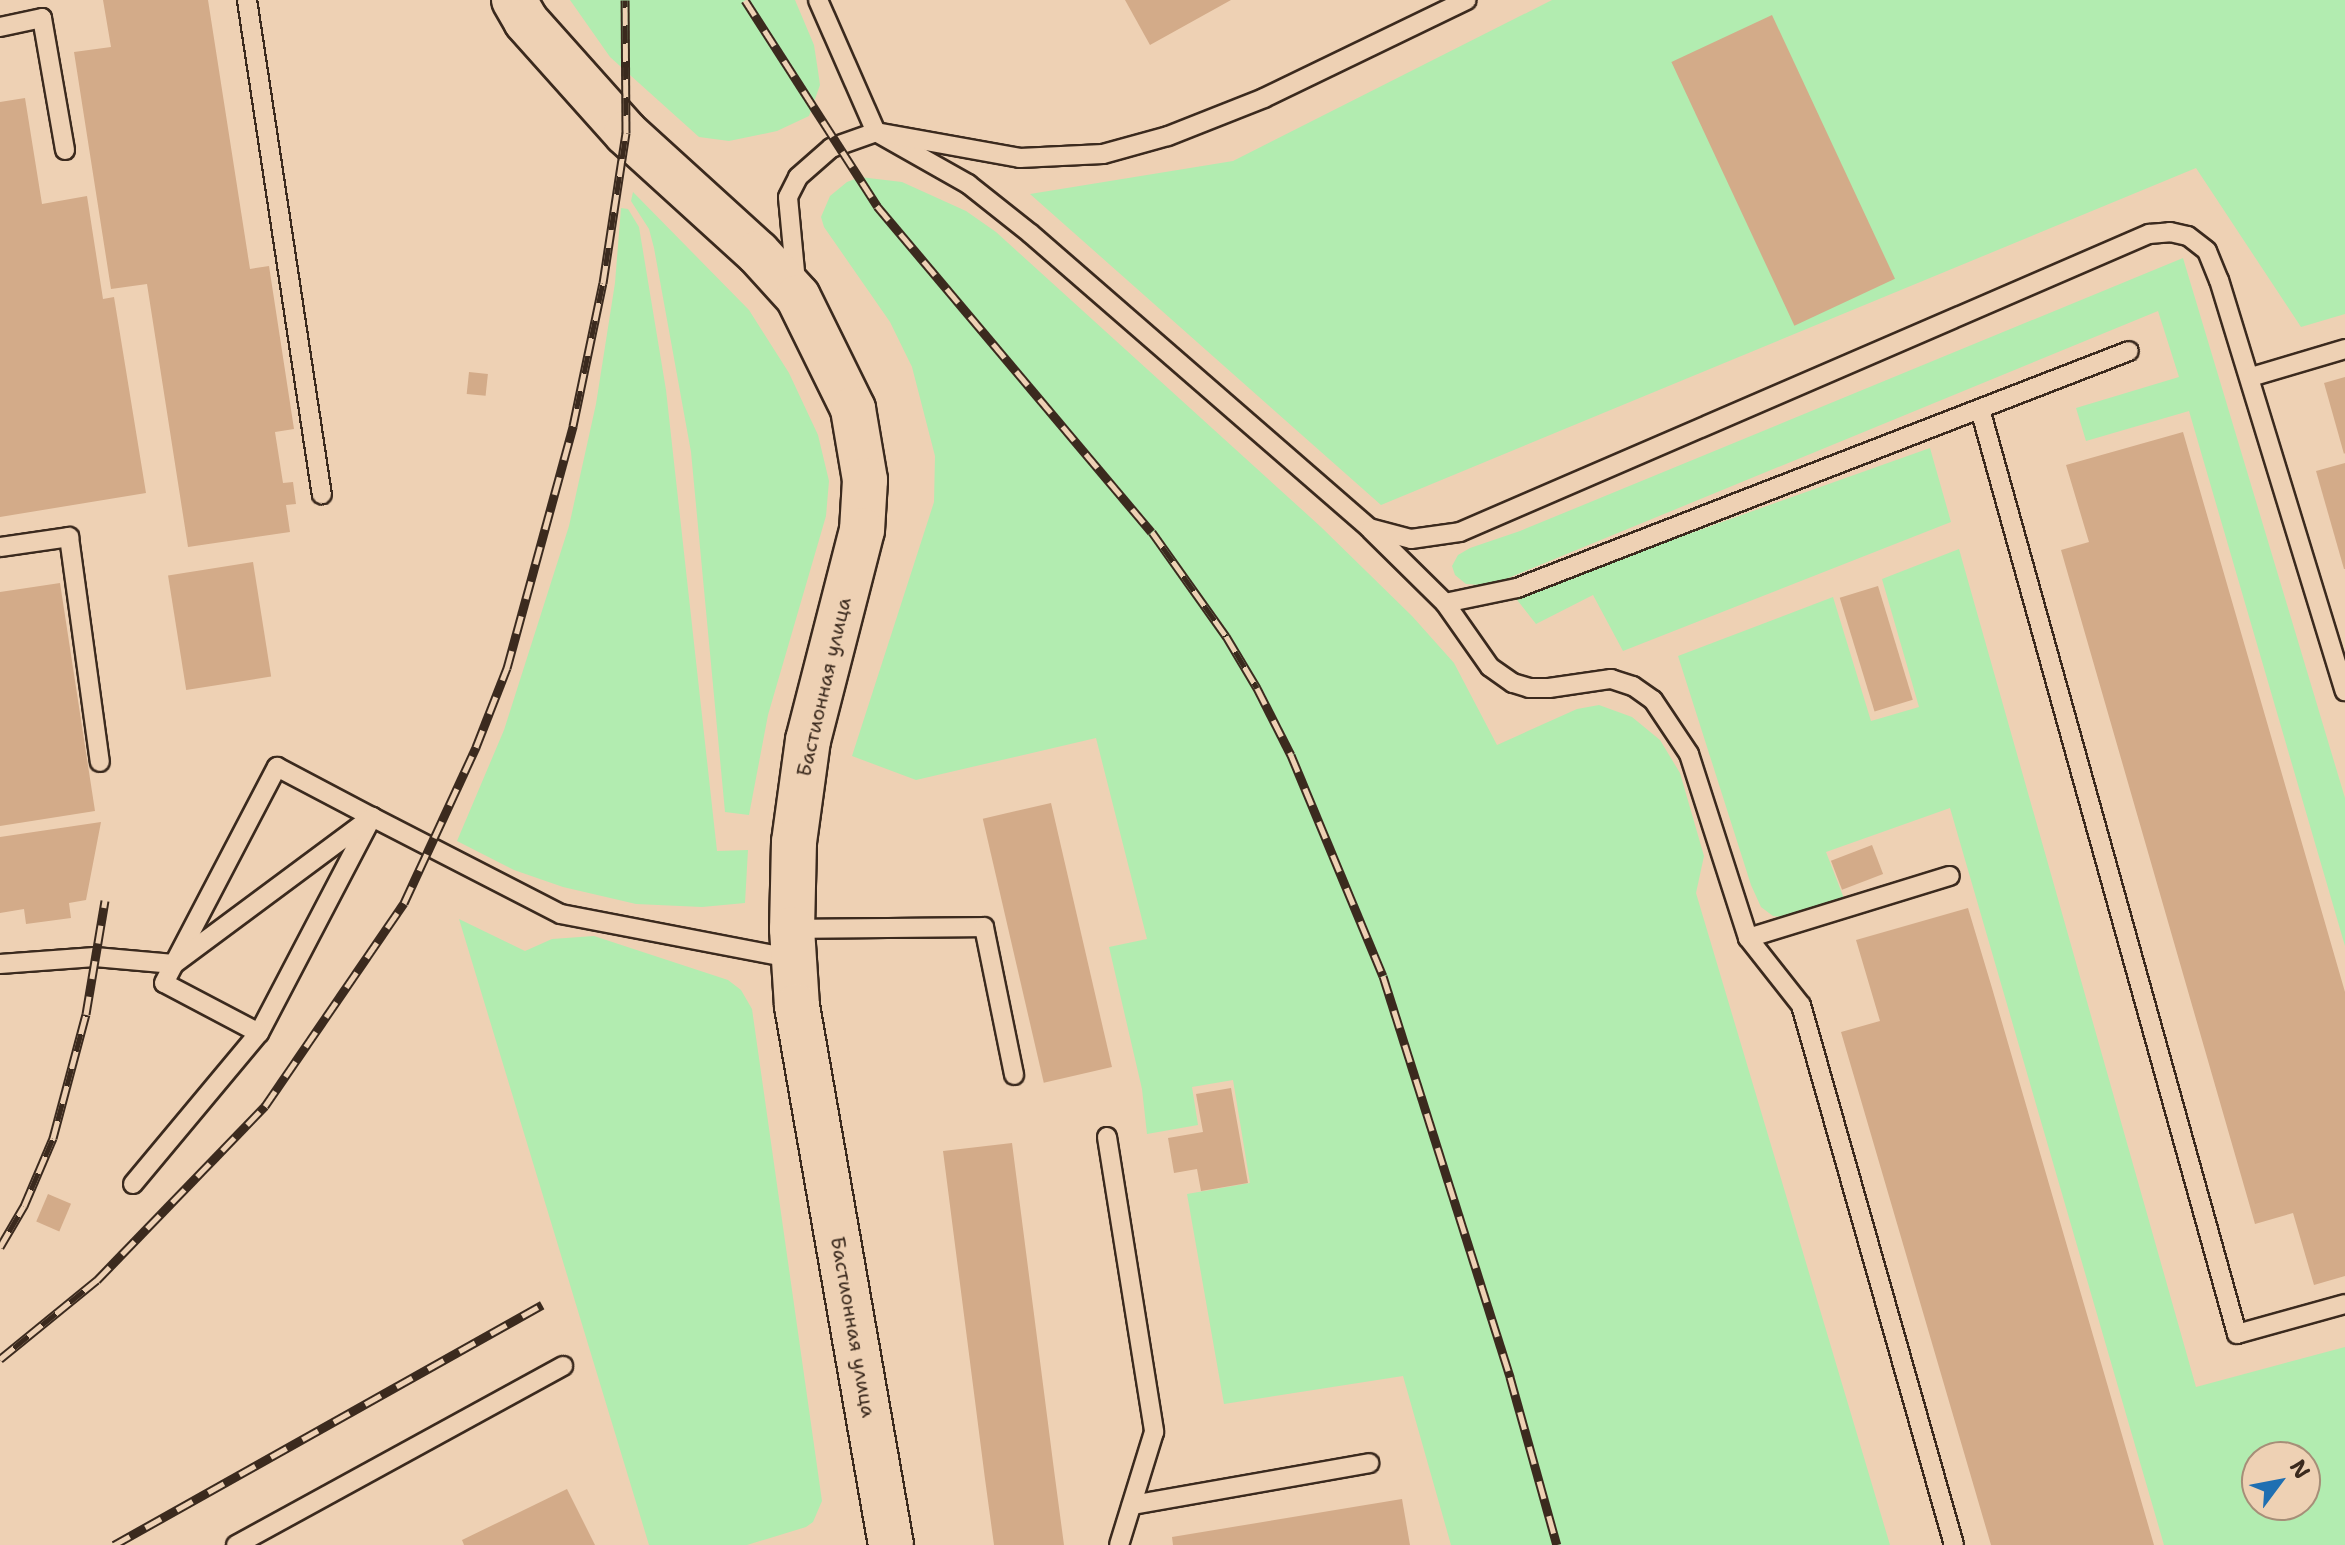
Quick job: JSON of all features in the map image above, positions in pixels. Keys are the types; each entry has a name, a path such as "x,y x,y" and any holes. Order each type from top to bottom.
{"main road":[{"name":"Бастионная улица","path":"514,0 526,21 626,133 758,253 798,297 853,409 865,480 862,530 808,740 794,842 793,944 797,1006 891,1545"}],"lane":[{"path":"247,0 322,494"},
{"path":"818,0 876,132 968,184 1031,234 1369,528 1445,603 1490,667 1513,683 1529,688 1611,679 1633,686 1653,700 1689,754 1748,938 1801,1005 1954,1545"},
{"path":"798,297 788,225 788,197 798,177 831,148 876,132 1020,158 1103,154 1168,136 1264,98 1467,0"},
{"path":"0,27 42,18 65,150"},
{"path":"1369,528 1411,539 1460,532 2149,234 2170,232 2188,236 2207,251 2251,377 2345,691"},
{"path":"2251,377 2345,349"},
{"path":"1445,603 1517,588 2129,351"},
{"path":"1980,409 2237,1334 2345,1304"},
{"path":"0,547 69,537 100,762"},
{"path":"259,1033 164,983 277,767 561,914 793,944 984,927 1014,1075"},
{"path":"0,964 95,957 174,964 372,817"},
{"path":"133,1184 259,1033 372,817"},
{"path":"1748,938 1950,876"},
{"path":"1107,1137 1154,1432 1119,1545"},
{"path":"236,1545 563,1366"},
{"path":"1132,1505 1369,1463"}],"green space":[{"path":"570,0 795,0 814,45 820,85 809,116 777,131 729,141 699,137 610,57"},
{"path":"1552,0 2345,0 2345,314 2301,327 2196,168 1381,505 1030,194 1233,161"},
{"path":"860,177 902,182 966,211 996,232 1321,527 1412,616 1454,663 1497,745 1577,709 1599,705 1632,717 1660,740 1680,773 1704,856 1696,893 1890,1545 1451,1545 1403,1376 1224,1404 1187,1194 1250,1183 1233,1080 1192,1087 1198,1125 1147,1134 1142,1089 1109,947 1147,939 1096,738 916,780 852,756 934,502 935,456 912,367 890,322 824,227 821,217 830,196 847,182"},
{"path":"633,192 749,310 789,373 818,435 829,481 826,516 768,715 749,815 725,812 691,452 654,248 649,229 631,201"},
{"path":"621,208 628,209 639,227 666,390 717,851 748,850 745,903 702,907 636,904 563,887 514,870 457,841 504,730 569,526 596,404 615,283"},
{"path":"2183,258 2345,798 2345,946 2189,411 2086,441 2076,408 2179,377 2158,311 1501,581 1466,584 1455,575 1452,566 1458,555 1470,548 1520,531"},
{"path":"1930,448 1951,522 1623,651 1593,595 1536,624 1514,596"},
{"path":"1959,549 2196,1387 2345,1347 2345,1545 2164,1545 1950,808 1826,852 1845,901 1790,918 1773,916 1761,907 1751,885 1678,656 1833,597 1871,721 1919,707 1882,579"},
{"path":"459,919 525,951 552,939 594,936 728,980 741,990 752,1009 822,1501 813,1522 806,1527 747,1545 649,1545"}],"building":[{"path":"103,0 208,0 250,269 269,266 294,429 275,432 283,483 293,482 296,504 286,505 290,532 188,547 147,284 111,289 74,52 111,47"},
{"path":"1125,0 1231,0 1150,45"},
{"path":"1772,15 1895,279 1794,326 1671,62"},
{"path":"25,98 42,204 87,196 103,299 114,297 146,493 0,517 0,102"},
{"path":"469,372 488,374 486,396 467,394"},
{"path":"2345,377 2345,453 2344,454 2324,383"},
{"path":"2183,432 2345,992 2345,1276 2314,1285 2293,1213 2255,1224 2061,550 2089,542 2066,465"},
{"path":"2345,463 2345,569 2344,569 2316,471"},
{"path":"253,562 271,677 186,690 168,575"},
{"path":"60,583 95,811 0,826 0,592"},
{"path":"1878,586 1913,700 1875,711 1840,598"},
{"path":"1051,803 1112,1067 1044,1083 983,819"},
{"path":"101,822 86,900 69,903 71,918 26,924 24,909 0,913 0,837"},
{"path":"1872,845 1883,874 1842,890 1831,861"},
{"path":"1968,908 2154,1545 1991,1545 1841,1032 1880,1021 1856,940"},
{"path":"1231,1088 1248,1183 1201,1191 1197,1169 1174,1173 1168,1138 1203,1132 1196,1094"},
{"path":"1012,1143 1064,1545 994,1545 985,1479 943,1151"},
{"path":"48,1194 71,1204 59,1231 36,1222"},
{"path":"567,1489 595,1545 464,1545 462,1540"},
{"path":"1402,1499 1410,1545 1173,1545 1172,1537"}],"railway":[{"path":"0,1359 97,1280 265,1106 404,903 476,747 507,668 573,426 603,283 626,133 625,0"},
{"path":"745,0 877,206 1152,532 1226,636 1257,688 1291,755 1383,976 1510,1377 1557,1545"},
{"path":"0,1247 24,1206 53,1138 86,1014 105,901"},
{"path":"114,1545 542,1305"}]}
